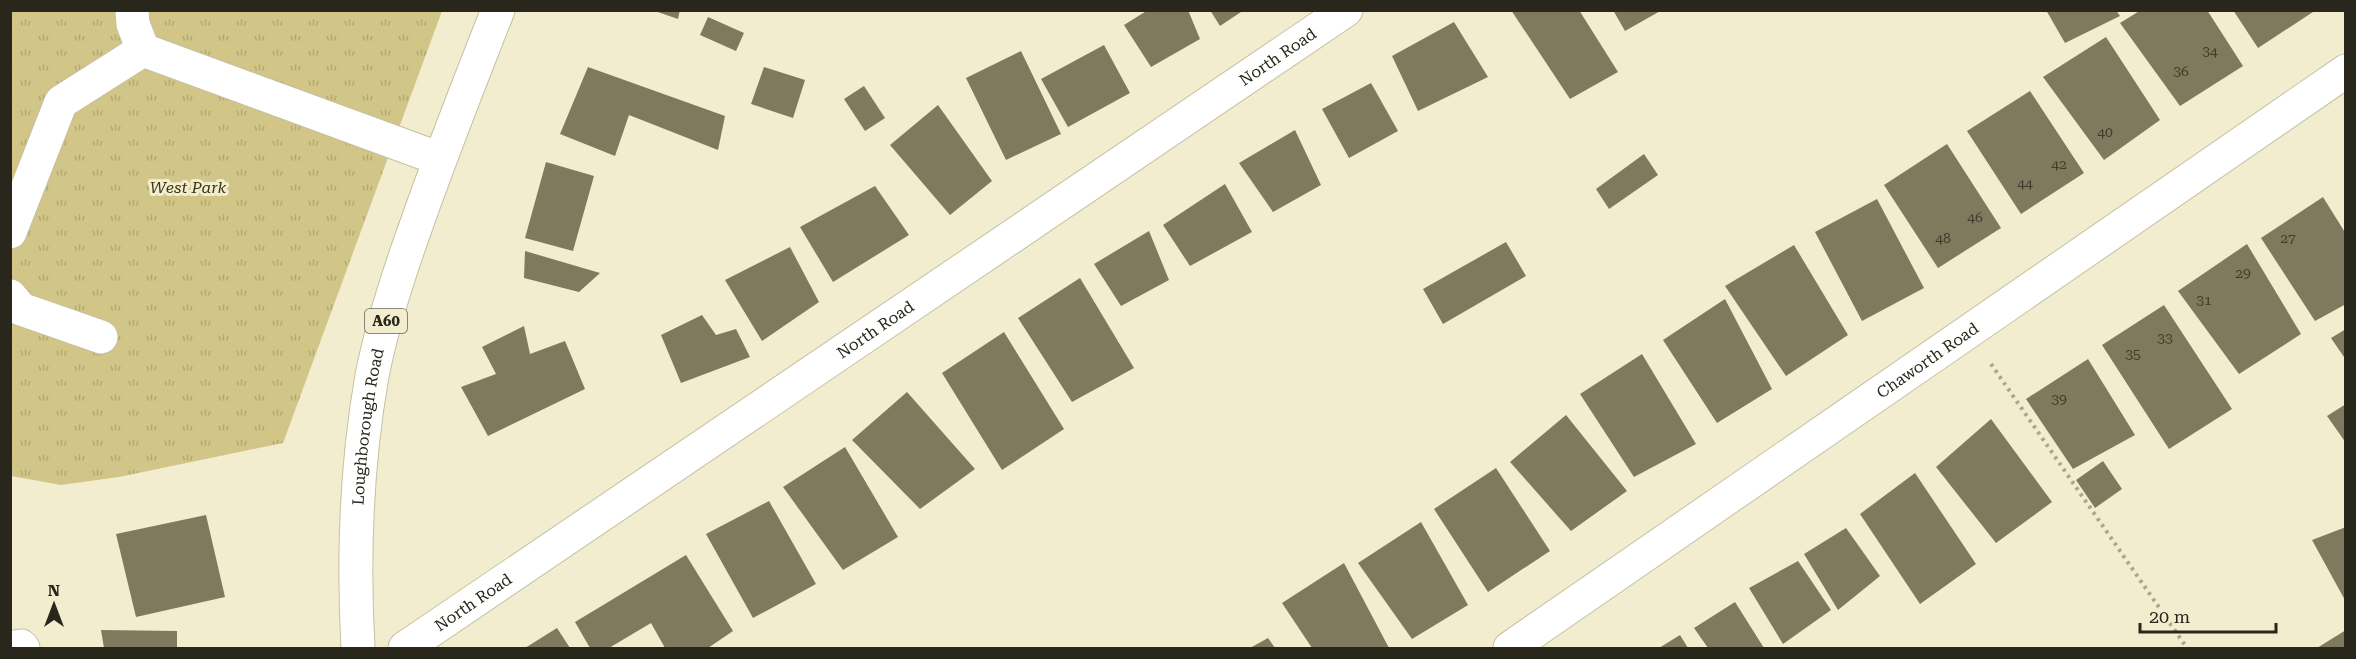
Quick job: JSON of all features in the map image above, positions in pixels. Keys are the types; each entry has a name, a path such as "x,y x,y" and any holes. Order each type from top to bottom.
{"street":[{"path":"132,10 133,24 143,50 440,159"},
{"name":"Loughborough Road","path":"358,648 355,543 360,466 372,375 394,287 440,159 498,10"},
{"name":"North Road","path":"405,648 1346,10"},
{"path":"10,232 61,102 143,50"},
{"name":"Chaworth Road","path":"1510,648 2346,71"},
{"path":"10,296 21,309 101,337"},
{"path":"10,648 21,646 24,648"}],"path":[{"path":"1969,331 2187,648"}],"green space":[{"name":"West Park","path":"10,11 442,11 283,443 119,477 61,485 11,476"}],"building":[{"path":"652,10 680,10 678,19"},
{"path":"1148,10 1188,10 1200,39 1151,67 1124,25"},
{"path":"1210,10 1244,10 1220,26"},
{"path":"1511,10 1579,10 1618,72 1570,99"},
{"path":"1613,10 1662,10 1625,31"},
{"path":"2046,10 2116,10 2120,16 2065,43"},
{"path":"2141,10 2207,10 2243,66 2180,106 2120,23"},
{"path":"2233,10 2316,10 2258,48"},
{"path":"708,17 744,33 736,51 700,35"},
{"path":"1454,22 1488,77 1418,111 1392,56"},
{"path":"2106,37 2160,120 2104,160 2043,77"},
{"path":"1104,45 1130,93 1068,127 1041,79"},
{"path":"1021,51 1061,134 1006,160 966,78"},
{"path":"588,67 725,116 718,150 629,115 615,156 560,134"},
{"path":"764,67 805,80 793,118 751,104"},
{"path":"1371,83 1398,131 1349,158 1322,109"},
{"path":"864,86 885,118 865,131 844,99"},
{"path":"2030,91 2084,173 2021,214 1967,131"},
{"path":"938,105 992,181 950,215 890,145"},
{"path":"1295,130 1321,185 1273,212 1239,163"},
{"path":"1947,144 2001,228 1938,268 1884,185"},
{"path":"1644,154 1658,175 1609,209 1596,189"},
{"path":"546,162 594,176 573,251 525,238"},
{"path":"1225,184 1252,232 1190,266 1163,225"},
{"path":"875,186 909,235 833,282 800,227"},
{"path":"2323,197 2346,234 2346,304 2315,321 2261,238"},
{"path":"1877,199 1924,288 1862,321 1815,232"},
{"path":"1149,231 1169,280 1121,306 1094,264"},
{"path":"1506,242 1526,276 1443,324 1423,289"},
{"path":"2247,244 2301,334 2239,374 2178,291"},
{"path":"1794,245 1848,335 1786,376 1725,286"},
{"path":"790,247 819,302 762,341 725,280"},
{"path":"525,251 600,273 579,292 524,278"},
{"path":"1080,278 1134,368 1072,402 1018,318"},
{"path":"1725,299 1772,389 1717,423 1663,340"},
{"path":"2164,305 2232,409 2169,449 2102,345"},
{"path":"702,315 716,335 736,329 750,357 681,383 661,335"},
{"path":"524,326 530,354 565,341 585,389 488,436 461,387 496,374 482,347"},
{"path":"2346,329 2346,360 2331,338"},
{"path":"1004,332 1064,429 1002,470 942,373"},
{"path":"1642,354 1696,444 1634,477 1580,394"},
{"path":"2088,359 2135,435 2073,469 2026,399"},
{"path":"907,392 975,469 920,509 852,440"},
{"path":"2346,404 2346,443 2327,416"},
{"path":"1566,415 1627,491 1571,531 1510,462"},
{"path":"1991,419 2052,502 1996,543 1936,467"},
{"path":"845,447 898,537 843,570 783,487"},
{"path":"2103,461 2122,489 2095,508 2076,480"},
{"path":"1496,468 1550,551 1488,592 1434,509"},
{"path":"1915,473 1976,564 1920,604 1860,514"},
{"path":"769,501 816,584 753,618 706,534"},
{"path":"206,515 225,597 136,617 116,534"},
{"path":"1421,522 1468,605 1412,639 1358,563"},
{"path":"2346,527 2346,602 2312,540"},
{"path":"1846,528 1880,576 1838,610 1804,554"},
{"path":"686,555 733,631 708,648 665,648 651,623 609,648 590,648 575,622"},
{"path":"1798,561 1831,610 1783,644 1749,588"},
{"path":"1344,563 1389,648 1312,648 1282,603"},
{"path":"1735,602 1764,648 1708,648 1694,628"},
{"path":"557,628 570,648 525,648"},
{"path":"101,630 177,631 177,648 104,648"},
{"path":"2346,630 2346,648 2317,648"},
{"path":"1680,635 1688,648 1659,648"},
{"path":"1268,638 1275,648 1250,648"}]}
